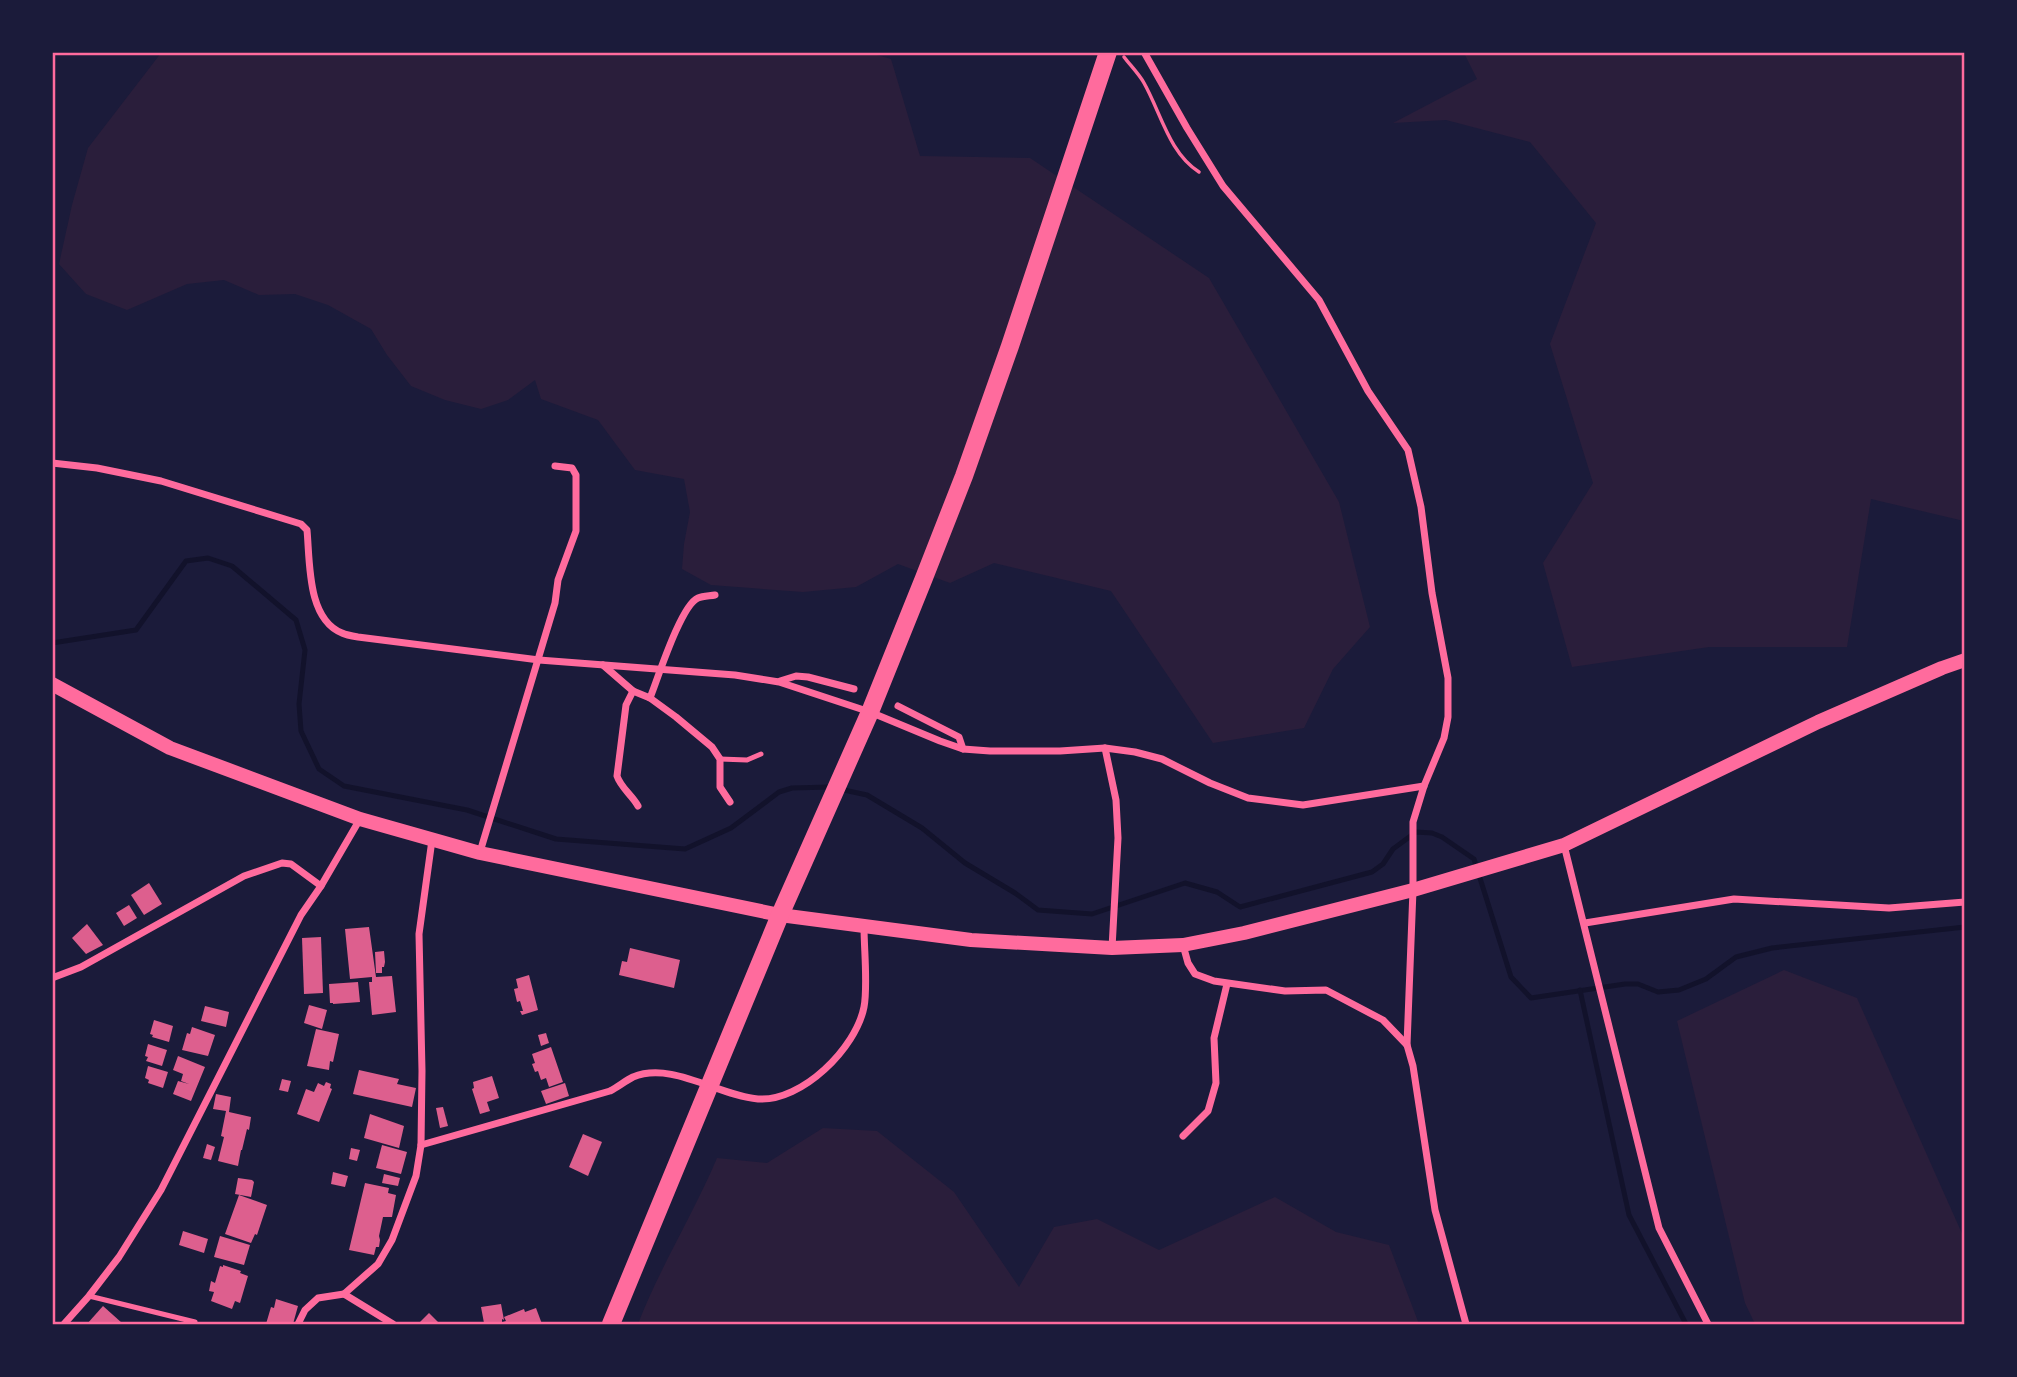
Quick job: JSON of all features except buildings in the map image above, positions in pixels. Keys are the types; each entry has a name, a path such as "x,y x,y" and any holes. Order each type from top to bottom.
{"highway":[{"path":"611,1325 780,915 870,712 964,476 1108,52"}],"main road":[{"path":"52,684 170,748 360,819 480,853 780,915 971,940 1112,948 1183,945 1244,933 1413,890 1564,845 1818,722 1965,660"}],"street":[{"path":"1144,52 1223,186 1320,299 1368,391 1408,450 1448,678 1448,716 1444,738 1424,786 1413,822 1408,1045 1435,1210 1466,1325"},
{"path":"52,463 97,468 161,481 301,524 307,530 314,599 319,613 330,626 341,633 387,642 539,660 735,675 779,681 870,712 963,749 1060,751 1105,748 1135,752 1162,759 1248,798 1303,805 1424,786"},
{"path":"480,853 539,660 555,603 558,580 576,531 576,475 572,468 555,466"},
{"path":"650,698 688,607 697,598 715,595"},
{"path":"602,664 633,691 650,698 712,747 720,759 720,787 730,802"},
{"path":"779,681 796,676 808,677 854,689"},
{"path":"633,691 626,705 617,776 620,785 631,794 638,806"},
{"path":"898,706 958,737 963,749"},
{"path":"1105,748 1116,800 1118,838 1112,948"},
{"path":"64,1325 119,1257 161,1190 301,915 360,819"},
{"path":"298,1325 305,1310 318,1298 344,1294 378,1264 392,1240 416,1176 421,1145 422,1071 419,934 432,841"},
{"path":"1564,845 1660,1228 1708,1325"},
{"path":"52,978 81,967 244,877 282,863 291,864 321,886"},
{"path":"1585,923 1734,899 1889,908 1965,902"},
{"path":"421,1145 610,1091 634,1077 650,1073 667,1074 758,1099 790,1093 811,1080 840,1055 861,1021 865,1003 864,926"},
{"path":"1183,945 1188,963 1195,974 1227,984 1284,991 1326,990 1382,1020 1408,1045"},
{"path":"1183,1136 1208,1111 1216,1083 1214,1038 1227,984"},
{"path":"344,1294 393,1325"}],"lane":[{"path":"720,759 747,760 761,754"},
{"path":"89,1296 195,1322"}],"path":[{"path":"1120,52 1143,82 1167,132 1188,165 1223,186"}],"shaded area":[{"path":"161,53 870,53 891,59 920,156 1030,158 1209,278 1339,502 1370,627 1333,669 1304,728 1213,743 1111,591 994,563 950,583 898,564 856,587 803,592 711,585 682,569 690,512 684,479 635,470 598,420 541,399 535,380 508,400 481,409 445,400 411,386 371,329 328,305 295,294 259,295 224,280 187,284 127,310 86,294 59,264 88,148"},
{"path":"1464,53 1964,53 1964,521 1871,499 1847,647 1709,647 1572,667 1543,563 1593,483 1550,344 1596,223 1530,142 1446,120 1393,123 1477,79"},
{"path":"1784,970 1857,998 1964,1238 1964,1324 1755,1324 1745,1303 1677,1021"},
{"path":"823,1128 877,1131 954,1192 1019,1287 1054,1227 1097,1219 1159,1250 1275,1197 1336,1232 1389,1245 1419,1324 638,1324 717,1158 767,1163"}],"waterway":[{"path":"52,643 136,630 186,561 208,558 232,566 296,620 305,650 299,704 301,731 319,769 344,786 467,810 556,839 685,849 731,828 779,792 792,788 830,787 867,795 922,828 965,863 1038,910 1092,914 1185,883 1217,892 1240,907 1372,872 1383,864 1393,849 1416,832 1432,833 1474,859 1511,977 1531,998 1625,984 1638,984 1658,992 1679,990 1706,979 1736,957 1772,948 1965,927"},
{"path":"1580,990 1629,1215 1686,1324"}]}
